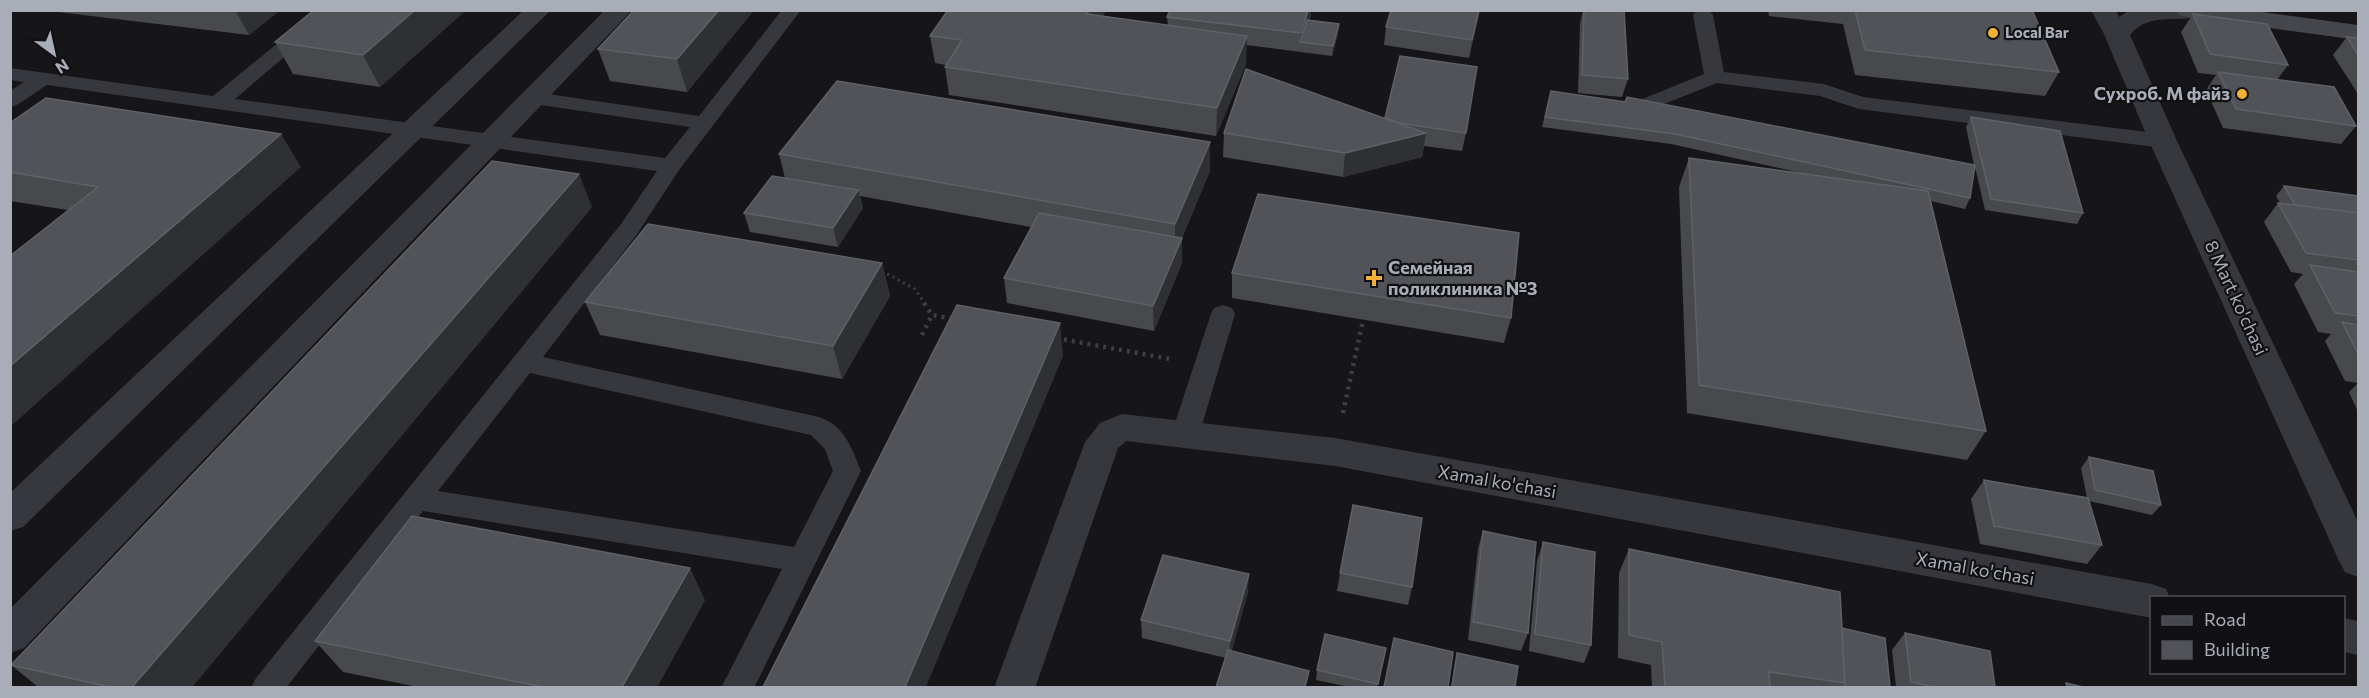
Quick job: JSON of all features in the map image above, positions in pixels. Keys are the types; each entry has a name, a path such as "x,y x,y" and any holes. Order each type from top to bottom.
{"main road":[{"path":"2293,10 2358,19"},
{"path":"2189,11 2358,33"}],"street":[{"path":"10,516 539,10"},
{"path":"10,636 620,10"},
{"path":"2077,10 2110,22 2126,21 2142,14 2189,11"},
{"name":"8 Mart ko'chasi","path":"2110,22 2358,561"},
{"name":"Xamal ko'chasi","path":"1014,687 1103,442 1112,432 1122,427 1335,453 2150,601"}],"lane":[{"path":"217,103 330,10"},
{"path":"267,687 524,362 640,231 671,166 792,10"},
{"path":"1703,15 1715,77"},
{"path":"10,74 671,166"},
{"path":"1647,104 1715,77 1824,90 1859,103 2163,141"},
{"path":"10,101 42,79"},
{"path":"534,98 705,123"},
{"path":"1185,435 1223,314"},
{"path":"524,362 819,427 836,443 847,471 736,687"},
{"path":"416,499 801,560"}],"path":[{"path":"882,271 915,289 932,315 966,321"},
{"path":"922,335 932,315"},
{"path":"1335,453 1363,320"},
{"path":"1045,336 1181,361"}],"building":[{"path":"314,10 415,10 363,55 275,42"},
{"path":"634,10 719,10 677,59 598,49"},
{"path":"948,10 1089,10 1087,14 1247,36 1217,108 945,67 962,40 930,36"},
{"path":"1170,10 1308,10 1301,33 1167,17"},
{"path":"1391,10 1479,10 1472,40 1386,27"},
{"path":"1584,10 1624,10 1628,79 1582,75"},
{"path":"1855,10 2032,10 2059,72 1865,50"},
{"path":"2193,14 2267,24 2288,65 2210,54"},
{"path":"1307,20 1339,24 1333,46 1300,42"},
{"path":"2347,37 2358,38 2358,55"},
{"path":"1400,56 1477,67 1466,133 1399,123 1385,118"},
{"path":"1246,69 1426,133 1345,153 1224,133"},
{"path":"2218,72 2334,87 2356,126 2236,109"},
{"path":"837,81 1210,142 1175,224 779,154"},
{"path":"1551,91 1625,102 1627,97 1975,165 1970,198 1675,134 1545,117"},
{"path":"46,98 281,134 10,366 10,256 98,187 10,172 10,123"},
{"path":"1971,117 2060,131 2083,213 1991,199"},
{"path":"1689,158 1928,191 1986,431 1699,385"},
{"path":"492,161 579,174 132,687 110,687 11,665"},
{"path":"772,176 858,190 833,228 744,213"},
{"path":"2284,186 2358,196 2358,213 2295,205"},
{"name":"Семейная поликлиника №3","path":"1258,194 1519,233 1511,318 1232,273"},
{"path":"2278,203 2358,213 2358,260 2306,253"},
{"path":"1039,213 1182,238 1153,306 1004,278"},
{"path":"648,224 882,263 833,346 585,302"},
{"path":"2310,265 2358,272 2358,316 2335,313"},
{"path":"957,305 1060,323 905,687 763,687"},
{"path":"2342,322 2358,325 2358,354"},
{"path":"2089,457 2153,471 2161,505 2095,490"},
{"path":"1984,480 2088,498 2102,545 1994,526"},
{"path":"1353,505 1422,518 1412,587 1340,573"},
{"path":"412,516 690,568 622,687 543,687 315,641"},
{"path":"1483,531 1536,542 1528,633 1473,622"},
{"path":"1543,542 1595,552 1591,645 1535,634"},
{"path":"1629,549 1840,592 1845,683 1769,672 1770,687 1665,687 1662,642 1629,635"},
{"path":"1163,555 1249,574 1230,641 1141,620"},
{"path":"1842,628 1885,638 1890,687 1845,687"},
{"path":"1905,633 1990,651 1995,687 1934,687 1911,682"},
{"path":"1325,634 1386,648 1378,684 1317,670"},
{"path":"1394,638 1453,652 1448,687 1384,687"},
{"path":"1228,650 1309,671 1305,687 1216,687"},
{"path":"1457,653 1518,666 1515,687 1452,687"},
{"path":"2066,683 2083,687 2067,687"}],"place":[{"name":"Local Bar","path":"1993,33"},
{"name":"Сухроб. М файз","path":"2242,94"},
{"name":"Семейная поликлиника №3","path":"1374,278"}]}
